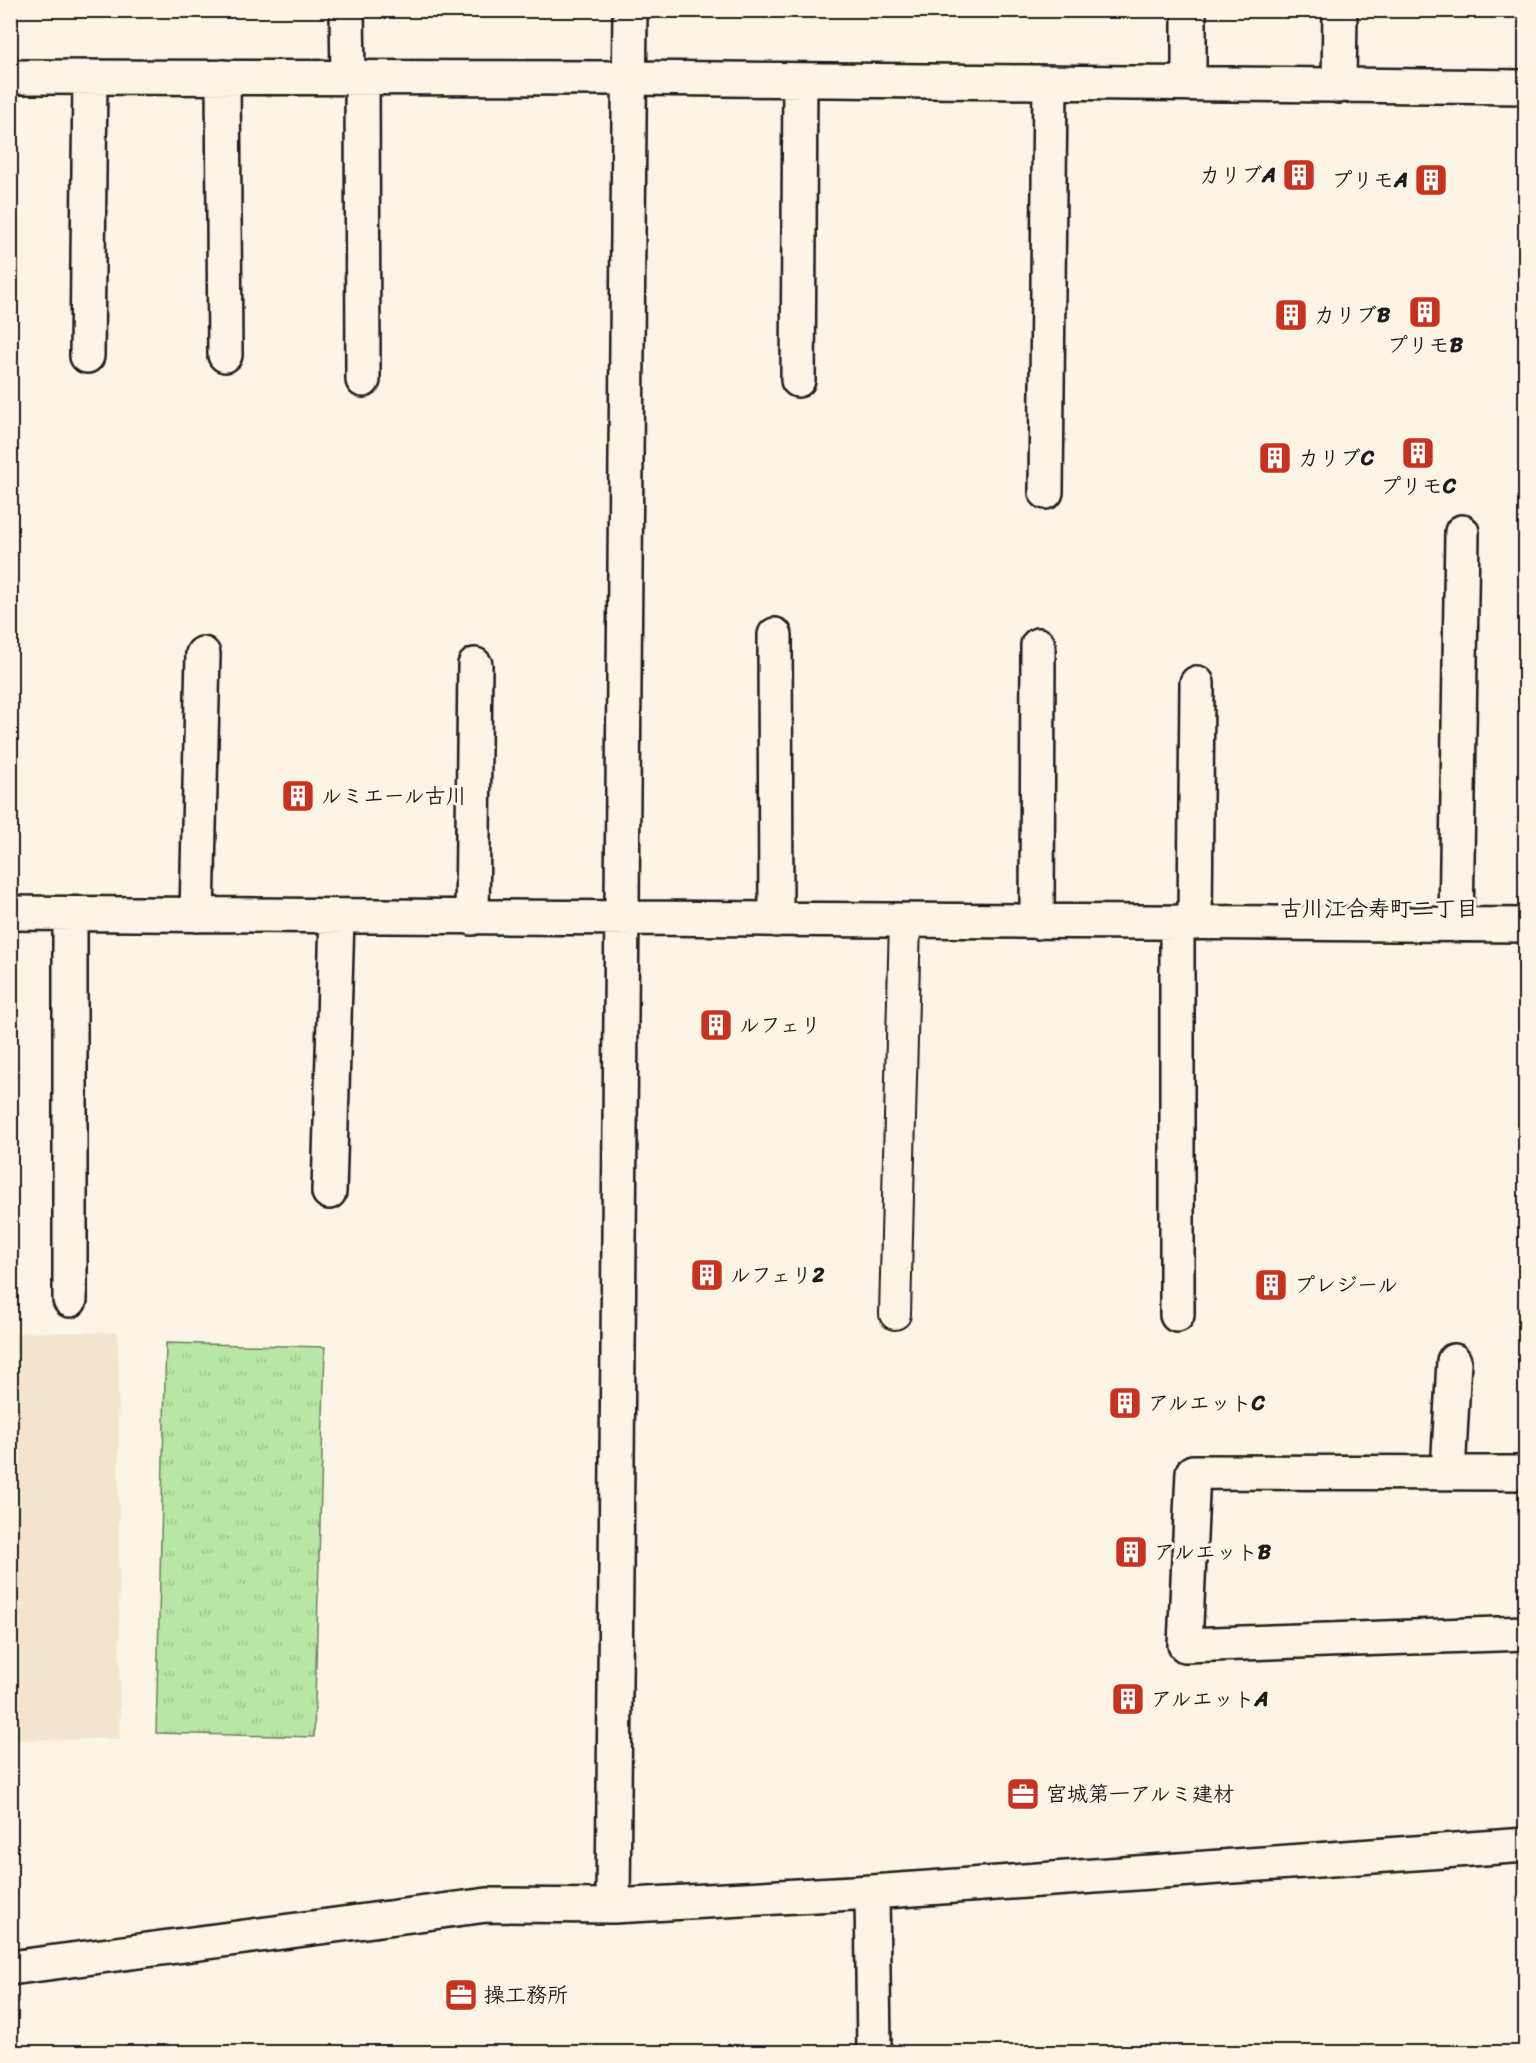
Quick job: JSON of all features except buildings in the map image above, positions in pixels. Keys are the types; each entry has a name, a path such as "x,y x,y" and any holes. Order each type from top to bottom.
{"street":[{"path":"347,10 355,77 363,380"},
{"path":"613,1906 630,10"},
{"path":"1189,10 1190,84"},
{"path":"1339,86 1340,10"},
{"path":"10,77 629,78 1526,87"},
{"path":"87,356 90,77"},
{"path":"223,77 225,354"},
{"path":"798,380 800,80"},
{"path":"1046,492 1050,83"},
{"path":"1456,925 1462,532"},
{"path":"776,635 776,920"},
{"path":"1037,922 1038,645"},
{"path":"197,915 203,654"},
{"path":"472,918 475,665"},
{"path":"1177,1315 1186,923 1197,682"},
{"path":"10,914 1526,925"},
{"path":"70,914 70,1300"},
{"path":"329,1192 337,917"},
{"path":"1448,1473 1454,1361"},
{"path":"1526,1473 1193,1472 1185,1645 1526,1633"},
{"path":"10,1968 487,1905 613,1906 872,1892 1526,1845"},
{"path":"872,1892 874,2052"}],"lane":[{"path":"895,1314 905,921"}],"shaded area":[{"path":"118,1332 120,1739 11,1740 11,1333"}],"green space":[{"path":"166,1343 325,1347 314,1737 156,1733"}],"place":[{"name":"カリブA","path":"1299,175"},
{"name":"プリモA","path":"1431,180"},
{"name":"プリモB","path":"1425,312"},
{"name":"カリブB","path":"1291,315"},
{"name":"プリモC","path":"1418,453"},
{"name":"カリブC","path":"1275,458"},
{"name":"ルミエール古川","path":"298,796"},
{"name":"ルフェリ","path":"716,1025"},
{"name":"ルフェリ2","path":"707,1275"},
{"name":"プレジール","path":"1271,1285"},
{"name":"アルエットC","path":"1125,1403"},
{"name":"アルエットB","path":"1131,1552"},
{"name":"アルエットA","path":"1128,1699"},
{"name":"宮城第一アルミ建材","path":"1023,1794"},
{"name":"操工務所","path":"461,1995"}],"district":[{"name":"古川江合寿町二丁目","path":"1379,908"}]}
